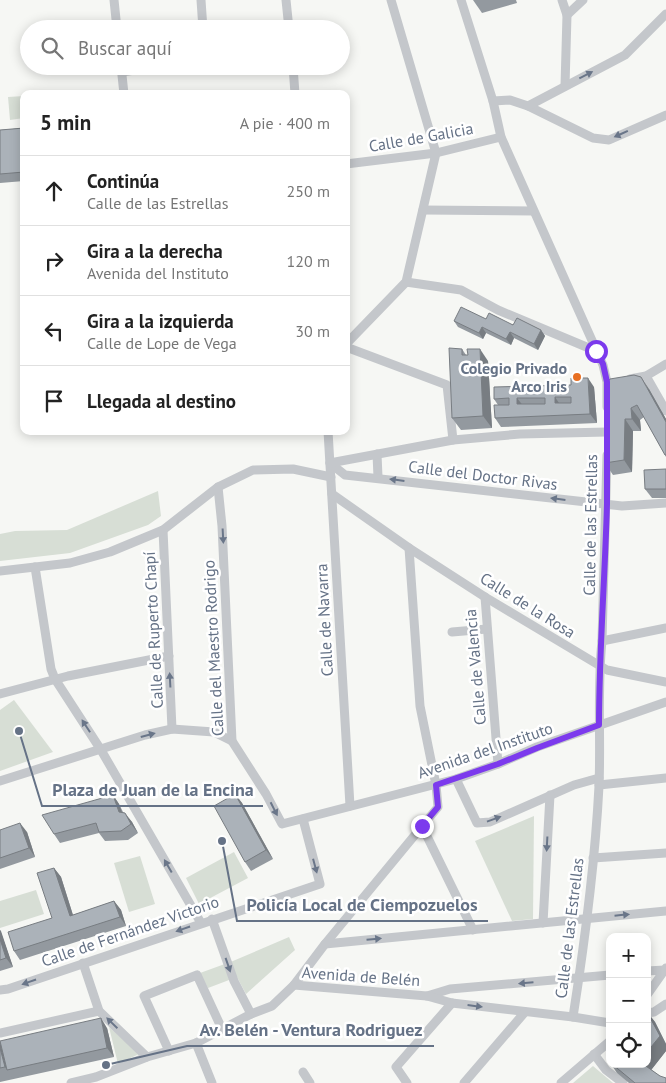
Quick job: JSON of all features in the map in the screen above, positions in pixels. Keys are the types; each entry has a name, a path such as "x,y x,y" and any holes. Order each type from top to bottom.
{"street":[{"path":"114,0 116,20"},
{"path":"201,0 202,20"},
{"path":"286,0 288,20"},
{"path":"350,340 406,282 436,153 391,0"},
{"path":"462,0 501,137 596,351 615,381 607,412"},
{"path":"562,0 567,15 565,86"},
{"path":"567,15 583,0"},
{"path":"528,106 625,55 666,14"},
{"path":"122,75 124,90"},
{"path":"293,75 295,90"},
{"path":"492,101 510,100 528,106 593,138 609,140 666,115"},
{"name":"Calle de Galicia","path":"350,164 436,153 501,137"},
{"path":"423,210 534,212"},
{"path":"406,282 461,290 498,310 596,351"},
{"path":"350,349 446,385 453,440"},
{"path":"615,381 646,376 666,364"},
{"path":"646,376 666,411"},
{"name":"Calle de las Estrellas","path":"573,1017 588,919 599,782 599,666 602,641 607,422"},
{"path":"330,463 453,440 520,434 607,441"},
{"name":"Calle de Navarra","path":"328,435 350,806"},
{"path":"377,454 378,478"},
{"name":"Calle del Doctor Rivas","path":"330,463 345,474 378,478 622,506 666,503"},
{"path":"0,571 70,563 110,552 163,530 218,487 253,470 293,469 331,477"},
{"name":"Calle del Maestro Rodrigo","path":"218,487 222,526 232,741 266,794 282,824"},
{"name":"Calle de la Rosa","path":"332,494 409,548 599,666 607,670 666,682"},
{"name":"Calle de Ruperto Chapí","path":"163,530 172,729"},
{"path":"294,985 325,944 438,807 436,785 420,706 409,548"},
{"path":"35,566 51,669 55,679 102,750 201,923"},
{"name":"Calle de Valencia","path":"485,596 498,764"},
{"path":"602,641 666,628"},
{"path":"452,632 487,629"},
{"path":"0,694 55,679 169,656"},
{"name":"Avenida del Instituto","path":"282,824 456,779 666,702"},
{"path":"0,781 172,729 214,732 232,741"},
{"path":"456,779 477,823 490,822 574,785 666,778"},
{"path":"542,923 550,795"},
{"name":"Calle de Fernández Victorio","path":"0,990 8,989 320,884 303,819"},
{"path":"422,826 473,930"},
{"path":"593,858 666,853"},
{"path":"325,944 666,911"},
{"path":"212,919 234,981 251,1014"},
{"path":"83,964 100,1011 147,1057"},
{"path":"651,971 665,969"},
{"path":"651,989 665,969"},
{"path":"169,1050 144,996 197,975 222,1029"},
{"path":"427,996 450,989 606,975"},
{"name":"Avenida de Belén","path":"71,1083 96,1077 147,1057 196,1043 251,1014 272,1006 294,985 427,996 452,1003 606,1022"},
{"path":"407,1083 396,1067 452,1003"},
{"path":"651,1012 666,1004"},
{"path":"0,1033 100,1011"},
{"path":"464,1083 525,1012"},
{"path":"196,1043 212,1083"},
{"path":"561,1083 606,1044"},
{"path":"594,1054 606,1070 623,1083"},
{"path":"303,1072 310,1083"}],"shaded area":[{"path":"20,96 20,119 10,120 8,97"},
{"path":"158,491 161,516 148,525 70,553 0,561 0,534 15,531 67,530"},
{"path":"14,700 53,752 0,771 0,710"},
{"path":"534,816 533,919 512,921 475,841"},
{"path":"234,852 248,878 199,904 186,878"},
{"path":"140,856 155,904 129,912 114,863"},
{"path":"36,890 44,914 0,928 0,901"},
{"path":"289,937 295,950 246,994 237,977 208,988 200,973 233,961"},
{"path":"109,1027 139,1054 118,1064"},
{"path":"593,1066 613,1083 573,1083"}],"building":[{"path":"20,128 20,172 0,174 0,130"},
{"path":"461,307 486,319 489,313 513,325 517,318 541,330 534,344 510,332 506,339 482,327 479,333 454,321"},
{"path":"449,348 462,349 462,355 468,355 467,349 480,349 483,416 452,418"},
{"path":"634,375 641,377 666,422 666,455 637,405 631,408 632,419 625,419 624,460 605,463 607,383 610,379"},
{"path":"571,378 588,378 590,414 495,418 494,405 509,405 509,398 494,399 494,387 571,385","holes":["555,397 571,397 571,403 555,403","517,398 545,398 545,404 517,404"]},
{"path":"666,469 666,489 645,489 644,470"},
{"path":"235,794 266,850 245,862 214,806"},
{"path":"113,795 119,812 125,813 131,824 121,831 99,832 96,823 54,834 42,815"},
{"path":"20,823 29,848 0,858 0,830"},
{"path":"54,868 70,916 114,901 120,917 14,951 8,932 52,918 37,873"},
{"path":"0,939 6,958 0,960"},
{"path":"101,1018 107,1048 7,1070 0,1041"},
{"path":"651,1019 660,1036 651,1047"},
{"path":"0,1048 5,1067 0,1068"},
{"path":"617,1068 649,1068 666,1078 666,1083 635,1083"}],"place":[{"name":"Colegio Privado Arco Iris","path":"577,377"},
{"name":"Plaza de Juan de la Encina","path":"19,731"},
{"name":"Policía Local de Ciempozuelos","path":"222,841"},
{"name":"Av. Belén - Ventura Rodriguez","path":"106,1065"}],"route":[{"path":"422,826 438,807 436,785 498,764 599,725 599,666 602,641 606,504 607,382 603,364 596,351"}]}
